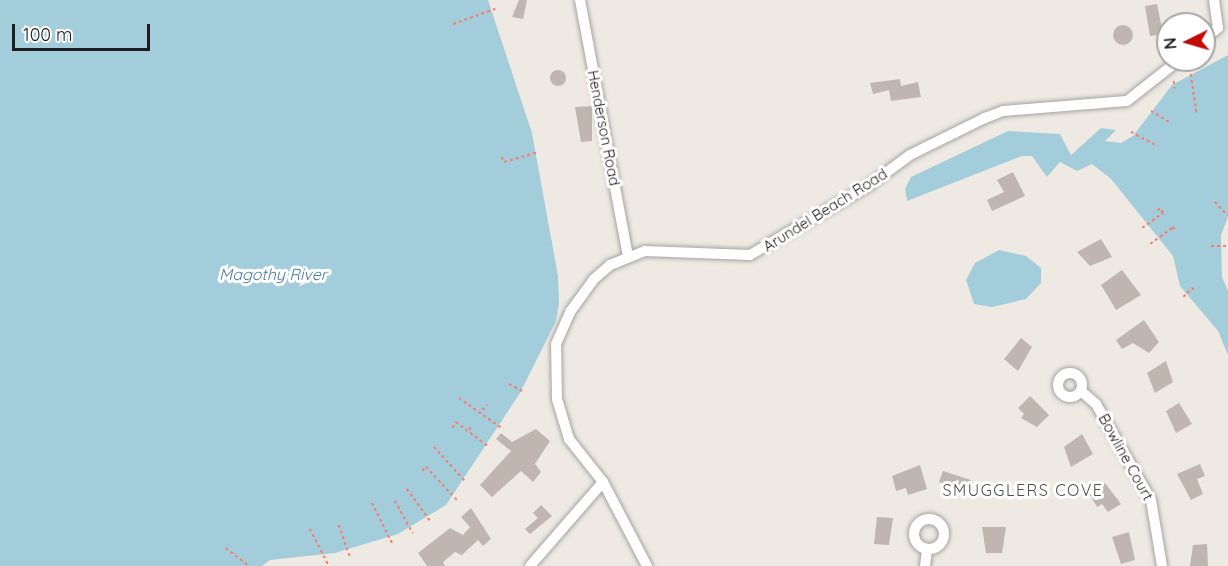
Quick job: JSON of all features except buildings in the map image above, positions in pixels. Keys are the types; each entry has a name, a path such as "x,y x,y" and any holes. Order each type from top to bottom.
{"street":[{"name":"Henderson Road","path":"580,0 628,256"},
{"path":"1216,14 1218,28 1216,30"},
{"name":"Arundel Beach Road","path":"647,566 603,482 579,454 564,426 554,358 562,328 581,295 610,265 628,256 664,248 750,255 868,186 910,155 985,118 1003,111 1127,101 1164,72"},
{"name":"Bowline Court","path":"1081,391 1096,404 1151,500 1162,566"},
{"path":"530,566 603,482"},
{"path":"925,566 927,549"}],"path":[{"path":"453,24 495,9"},
{"path":"1191,74 1197,115"},
{"path":"1174,81 1175,88"},
{"path":"1151,111 1171,123"},
{"path":"1131,132 1155,145"},
{"path":"502,157 504,162 539,152"},
{"path":"1215,202 1228,216"},
{"path":"1142,228 1163,213 1160,209 1155,212"},
{"path":"1150,244 1173,227 1176,230"},
{"path":"1211,246 1228,246"},
{"path":"1183,297 1192,288 1195,291"},
{"path":"509,384 524,392"},
{"path":"459,398 482,411 502,429"},
{"path":"482,411 487,405"},
{"path":"452,428 456,422 488,446"},
{"path":"468,431 472,426"},
{"path":"434,447 466,482"},
{"path":"422,471 426,467 458,501"},
{"path":"406,489 430,521"},
{"path":"395,501 413,533"},
{"path":"372,503 393,545"},
{"path":"339,525 350,557"},
{"path":"310,529 329,566"},
{"path":"226,548 249,566"}],"water":[{"name":"Magothy River","path":"0,0 488,0 532,133 558,276 559,303 556,321 520,393 446,505 398,534 335,553 270,560 262,566 0,566"},
{"path":"1228,55 1228,217 1221,235 1222,277 1228,291 1228,355 1218,331 1180,286 1173,256 1111,179 1092,164 1077,171 1060,162 1047,177 1032,156 1022,156 907,201 905,189 911,177 1008,131 1060,134 1071,155 1101,128 1116,130 1105,141 1121,143 1133,136 1172,85 1196,72 1216,72 1216,61"},
{"path":"999,250 1026,256 1041,268 1041,283 1026,299 992,307 974,304 966,280 975,263"}],"district":[{"name":"SMUGGLERS COVE","path":"1023,490"}]}
